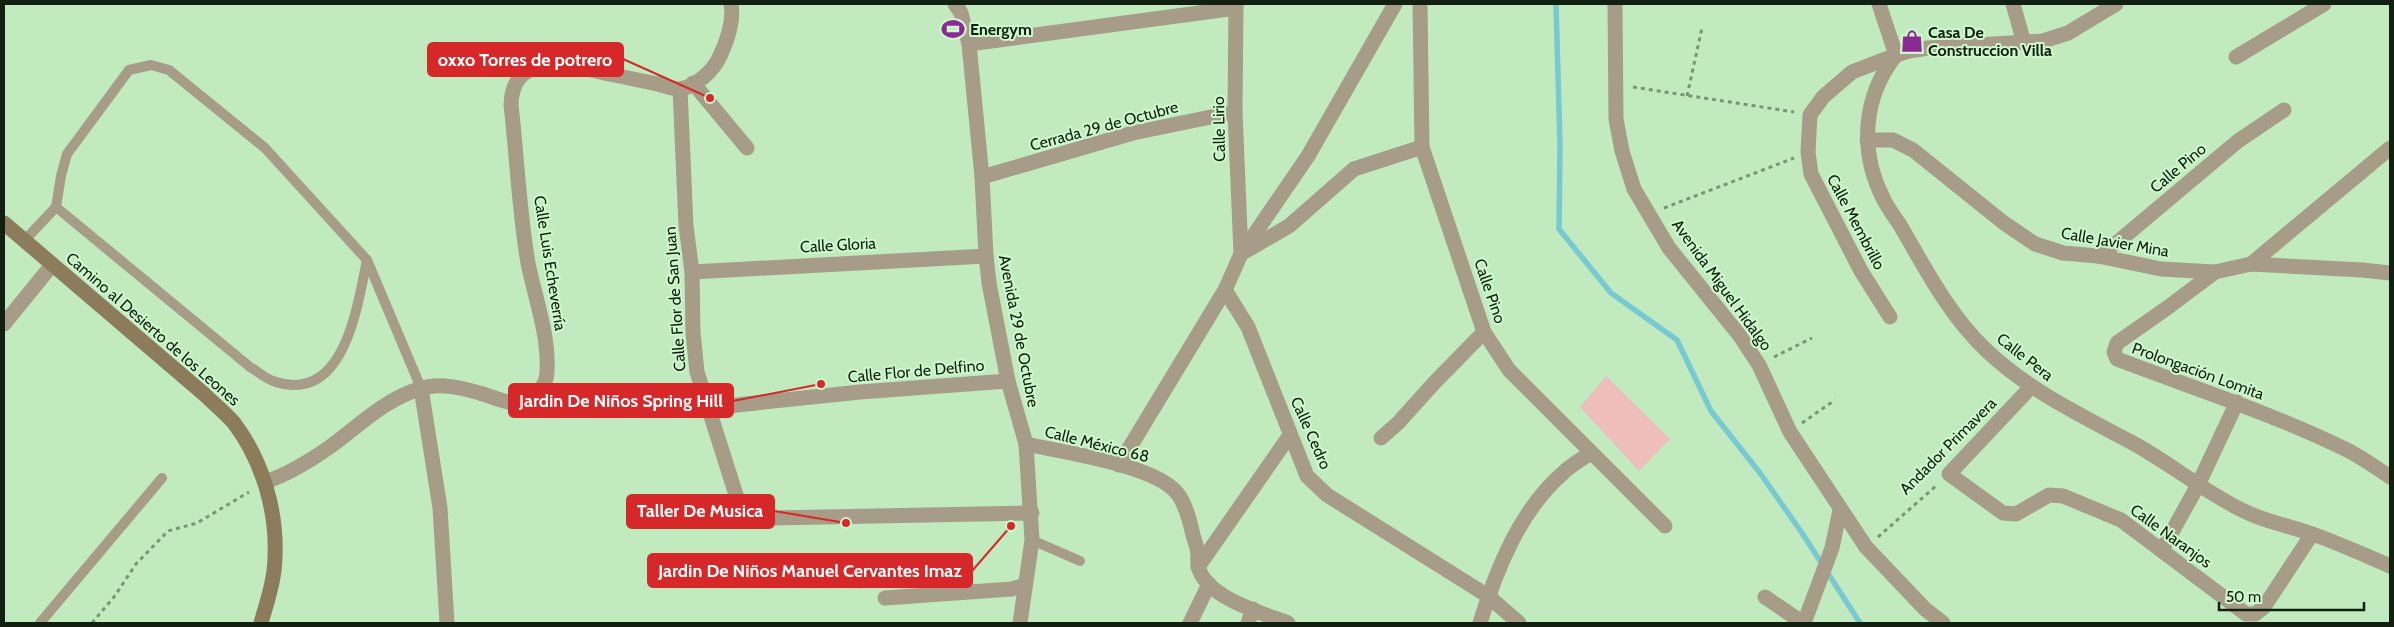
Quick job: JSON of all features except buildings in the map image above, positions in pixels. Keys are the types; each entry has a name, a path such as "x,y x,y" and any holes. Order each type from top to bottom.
{"main road":[{"name":"Camino al Desierto de los Leones","path":"4,222 232,421 248,444 265,482 272,517 275,556 270,590 261,623"}],"street":[{"path":"731,4 730,27 718,60 703,77 687,86 747,148"},
{"name":"Avenida 29 de Octubre","path":"954,4 961,13 969,44 982,177 986,256 1008,381 1026,444 1032,513 1032,557 1025,585 1020,623"},
{"path":"1119,465 1225,290 1241,254 1308,156 1395,4"},
{"name":"Calle Pino","path":"1420,4 1422,146 1484,332 1510,370 1665,526"},
{"name":"Avenida Miguel Hidalgo","path":"1615,4 1616,119 1622,151 1634,188 1669,248 1740,336 1759,365 1790,432 1866,547 1925,609 1943,623"},
{"path":"1878,4 1896,55"},
{"path":"2013,4 2024,43"},
{"path":"1810,115 1823,97 1852,72 1909,50 2043,41 2068,33 2116,4"},
{"path":"2236,57 2324,4"},
{"path":"969,44 1236,6"},
{"name":"Calle Lirio","path":"1236,6 1235,112 1241,254"},
{"name":"Calle Pera","path":"1896,55 1884,70 1872,98 1867,140 1868,160 1883,198 1930,277 1950,307 1985,349 2031,387 2137,445 2198,485 2245,512 2312,534 2390,566"},
{"name":"Calle Luis Echeverría","path":"265,482 288,474 306,463 388,402 421,388 447,386 482,394 505,403 527,400 538,393 545,384 547,372 543,331 528,262 511,94 521,76 539,66 556,64 687,86"},
{"name":"Calle Flor de San Juan","path":"687,86 686,226 692,272 693,332 697,372 737,498 748,512 756,516 771,518 1032,513"},
{"name":"Calle Pino","path":"2098,256 2238,141 2284,110"},
{"name":"Cerrada 29 de Octubre","path":"982,177 1133,133 1235,112"},
{"name":"Calle Membrillo","path":"1810,115 1808,152 1811,174 1862,271 1890,317"},
{"name":"Calle Javier Mina","path":"1867,140 1893,140 1913,150 2004,223 2035,244 2063,253 2098,256 2161,269 2215,272 2250,264 2362,270 2390,274"},
{"path":"1241,254 1289,226 1354,169 1422,146"},
{"path":"2250,264 2390,148"},
{"name":"Calle Gloria","path":"692,272 986,256"},
{"path":"4,324 52,264"},
{"name":"Prolongación Lomita","path":"2215,272 2118,343 2114,352 2117,359 2196,390 2237,402 2346,449 2390,477"},
{"name":"Calle Cedro","path":"1225,290 1248,327 1308,476 1327,495 1488,596 1519,623"},
{"path":"1380,438 1398,423 1484,332"},
{"name":"Calle Flor de Delfino","path":"708,408 860,392 1008,381"},
{"name":"Andador Primavera","path":"1950,474 2031,387"},
{"path":"421,388 440,508 447,623"},
{"path":"2162,550 2198,485 2237,402"},
{"path":"1198,568 1290,435"},
{"name":"Calle México 68","path":"1026,444 1146,473 1177,492 1192,528 1198,552 1198,568 1209,584 1224,596 1288,623"},
{"path":"1480,623 1488,596 1517,531 1542,493 1563,472 1591,453"},
{"name":"Calle Naranjos","path":"1950,474 2003,513 2016,514 2049,495 2063,496 2121,520 2246,614 2255,614 2264,607 2312,534"},
{"path":"1765,597 1805,620 1832,548 1840,510"},
{"path":"1190,623 1209,584"},
{"path":"885,598 1012,589 1025,585"},
{"path":"1248,623 1253,609"}],"lane":[{"path":"24,241 56,207 67,154 129,70 151,65 169,70 265,148 367,260 421,388"},
{"path":"56,207 250,367 273,381 301,385 324,376 346,344 367,260"},
{"path":"40,623 162,478"},
{"path":"1032,540 1080,561"}],"path":[{"path":"1687,96 1702,28"},
{"path":"1615,84 1810,115"},
{"path":"1650,214 1808,152"},
{"path":"1759,365 1812,338"},
{"path":"1790,432 1835,400"},
{"name":"Andador Primavera","path":"1866,547 1950,474"},
{"path":"92,623 114,597 136,564 168,531 197,523 265,482"}],"shaded area":[{"path":"1606,376 1670,439 1639,471 1580,407"}],"waterway":[{"path":"1556,4 1560,145 1559,229 1611,293 1677,340 1711,411 1760,473 1802,533 1860,623"}],"place":[{"name":"Energym","path":"953,29"},
{"name":"Casa De Construccion Villa","path":"1912,41"},
{"name":"oxxo Torres de potrero","path":"710,98"},
{"name":"Jardin De Niños Spring Hill","path":"821,384"},
{"name":"Taller De Musica","path":"846,523"},
{"name":"Jardin De Niños Manuel Cervantes Imaz","path":"1011,526"}]}
